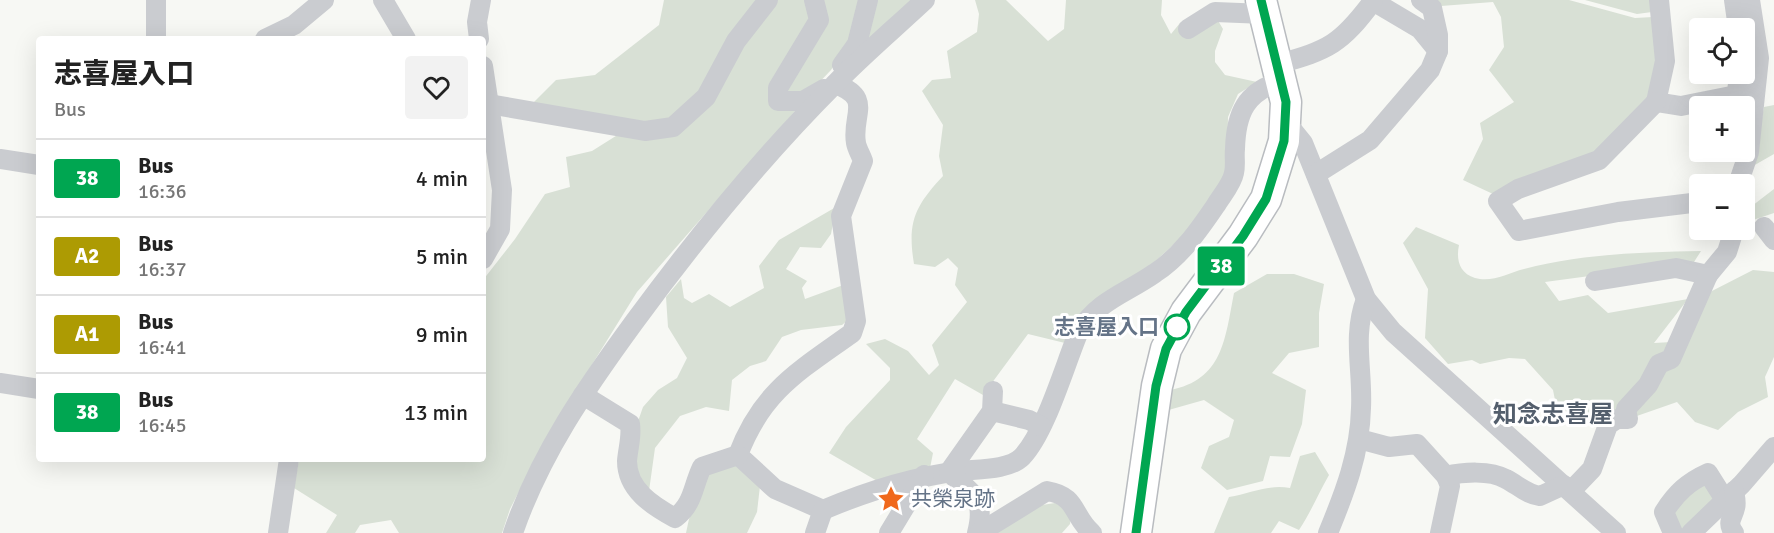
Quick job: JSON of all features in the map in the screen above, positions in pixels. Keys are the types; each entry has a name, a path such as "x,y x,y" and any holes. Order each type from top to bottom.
{"highway":[{"path":"1136,533 1156,386 1166,349 1186,312 1243,236 1266,199 1280,159 1287,122 1280,72 1263,7"}],"street":[{"path":"156,0 156,36"},
{"path":"279,36 298,32 322,0"},
{"path":"383,0 404,36"},
{"path":"479,36 477,22 481,0"},
{"path":"486,254 500,229 502,189 486,103 645,131 673,127 706,97 720,76 736,41 768,0"},
{"path":"738,455 748,429 770,396 852,333 856,321 841,216 863,161 856,144 860,111 856,96 846,88 835,84 803,101 778,101 778,88 819,20 814,0"},
{"path":"835,84 839,68 857,44 868,0"},
{"path":"513,533 527,490 553,442 583,395 676,265 756,168 835,84 925,0"},
{"path":"1316,174 1370,140 1430,70 1438,51 1438,35 1432,8 1421,0"},
{"path":"1659,0 1665,61 1656,102 1599,160 1518,189 1498,201 1519,231 1618,212 1689,203"},
{"path":"1734,0 1737,18"},
{"path":"1741,174 1749,152 1767,60 1750,0"},
{"path":"738,455 775,489 823,510 891,483 924,475 997,466 1020,459 1041,426 1079,331 1087,319 1112,297 1155,273 1194,237 1234,173 1236,126 1242,109 1251,97 1280,72 1333,45 1349,33 1372,1 1420,29 1438,51"},
{"path":"1188,29 1215,12 1263,7"},
{"path":"1656,102 1682,106 1736,95 1738,84"},
{"path":"1287,122 1303,143 1366,298 1393,332 1616,533"},
{"path":"0,159 36,165"},
{"path":"1446,476 1464,472 1505,477 1520,489 1540,496 1568,488 1593,469 1608,425 1617,419 1628,419 1626,409 1648,385 1659,364 1671,359 1708,275 1727,252 1731,240"},
{"path":"1595,281 1676,268 1708,275"},
{"path":"1328,533 1350,477 1359,440 1362,407 1357,347 1360,315 1366,298"},
{"path":"0,383 36,389"},
{"path":"949,472 992,411 993,391"},
{"path":"583,395 630,424 631,436 627,461 632,484 655,507 675,518 689,506 702,467 738,455"},
{"path":"992,411 1029,420 1041,426"},
{"path":"1359,440 1389,447 1417,444 1446,476 1450,486 1440,533"},
{"path":"1691,533 1774,447"},
{"path":"278,533 289,462"},
{"path":"949,472 975,496 982,513 978,533"},
{"path":"1673,533 1664,512 1673,497 1690,481 1708,472 1725,500 1717,526 1732,530"},
{"path":"889,533 924,475"},
{"path":"978,533 1047,491 1066,498 1076,507 1082,530"},
{"path":"963,514 975,496"},
{"path":"815,533 823,510"}],"shaded area":[{"path":"664,0 762,0 700,95 671,121 644,126 530,106 556,80 595,75 659,25"},
{"path":"775,0 804,0 808,4 813,23 771,89 796,110 637,292 544,442 510,509 502,533 399,533 391,520 360,525 355,533 326,533 337,515 294,488 298,462 486,462 486,276 515,239 545,194 570,187 566,157 592,151 619,134 681,131"},
{"path":"819,0 860,0 852,40 831,70 811,91 785,96"},
{"path":"875,0 913,0 863,46"},
{"path":"975,0 1006,0 1048,41 1064,29 1066,0 1162,0 1161,15 1171,34 1180,23 1211,9 1223,29 1215,51 1215,62 1225,75 1257,82 1238,94 1228,117 1227,171 1212,199 1182,237 1065,343 1028,334 983,395 955,379 917,439 933,453 930,468 879,482 829,453 846,427 890,380 890,368 866,344 885,339 908,351 929,375 939,365 932,345 967,302 955,285 958,268 948,258 935,267 914,264 912,237 915,216 920,206 943,176 939,156 943,125 922,91 932,80 951,78 947,51 977,32 979,14"},
{"path":"1433,0 1569,0 1635,18 1653,17 1657,60 1650,98 1595,154 1493,194 1463,180 1483,139 1480,123 1514,102 1489,70 1504,47 1501,17 1493,2 1441,6"},
{"path":"1585,0 1651,0 1652,12 1637,14"},
{"path":"1774,105 1774,154 1753,166 1755,162 1764,107"},
{"path":"1774,189 1774,213 1755,219 1755,204"},
{"path":"836,207 831,234 821,248 800,247 786,269 807,281 802,288 805,299 846,284 849,319 842,325 801,330 782,337 766,361 750,366 732,380 729,411 706,407 680,416 655,448 649,491 637,482 636,427 643,407 658,390 677,378 687,358 668,327 666,297 681,279 684,298 692,303 709,294 730,307 764,288 759,266 779,240"},
{"path":"1416,227 1459,245 1458,255 1462,269 1470,276 1481,279 1589,257 1701,251 1694,262 1545,282 1559,301 1588,295 1608,313 1688,299 1654,343 1672,342 1615,414 1588,424 1556,405 1553,390 1525,359 1509,358 1480,364 1472,360 1448,364 1425,338 1428,289 1403,243"},
{"path":"1753,270 1774,272 1774,357 1765,377 1768,397 1738,412 1718,430 1695,422 1677,402 1634,417 1632,409 1708,293"},
{"path":"1267,274 1294,274 1324,284 1319,313 1319,347 1289,353 1272,373 1306,390 1302,424 1290,457 1270,456 1263,481 1227,490 1201,468 1209,446 1229,437 1234,420 1204,400 1165,411 1170,390 1188,385 1211,367 1224,341 1234,293"},
{"path":"1315,452 1329,475 1299,530 1279,521 1271,533 1214,533 1229,497 1267,488 1290,488 1300,456"},
{"path":"734,464 760,486 757,512 747,533 686,533 689,519 708,474"},
{"path":"1708,480 1716,502 1680,533 1671,515 1675,507"},
{"path":"1055,503 1062,506 1071,517 1070,524 1062,533 992,533 1042,505"}],"bus line":[{"name":"38","path":"1136,533 1156,386 1166,349 1186,312 1260,210 1271,188 1280,159 1287,122 1286,102 1261,0"}],"place":[{"name":"志喜屋入口","path":"1177,327"},
{"name":"共榮泉跡","path":"891,499"}],"district":[{"name":"知念志喜屋","path":"1553,414"}]}
